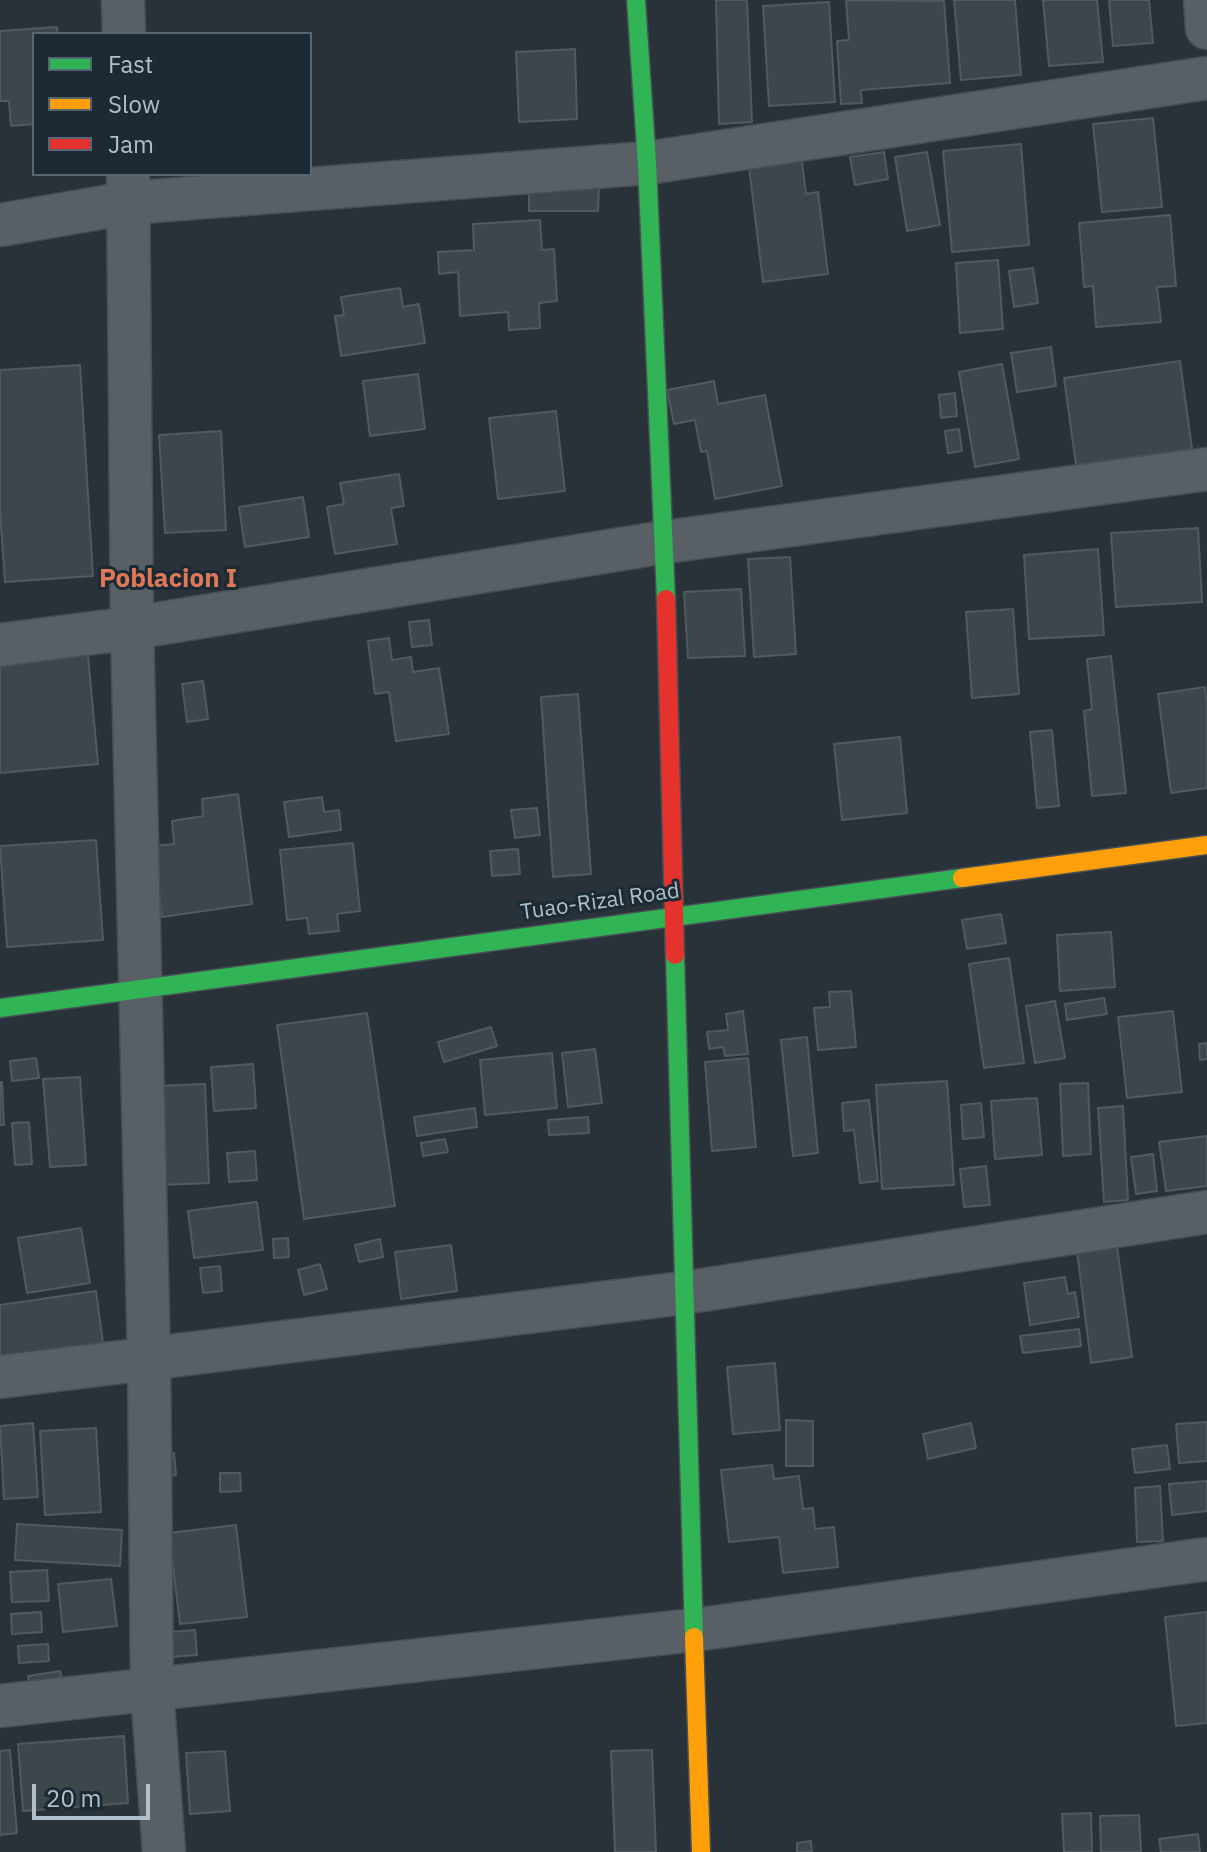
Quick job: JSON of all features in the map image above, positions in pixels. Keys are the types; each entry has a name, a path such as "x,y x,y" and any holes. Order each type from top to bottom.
{"street":[{"path":"123,0 124,32"},
{"path":"636,0 665,542 683,1293 701,1852"},
{"path":"1205,0 1207,28"},
{"path":"0,225 128,189 647,163 1207,78"},
{"path":"128,189 132,628 149,1360 152,1691 164,1852"},
{"path":"0,645 132,628 665,542 1207,469"},
{"name":"Tuao-Rizal Road","path":"0,1008 1207,845"},
{"path":"0,1377 683,1293 1207,1212"},
{"path":"0,1706 694,1630 1207,1559"}],"building":[{"path":"716,0 747,0 752,122 719,124"},
{"path":"846,0 944,1 950,83 861,90 862,103 841,104 837,41 849,40"},
{"path":"954,0 1015,0 1021,75 961,80"},
{"path":"1043,0 1097,0 1103,62 1049,66"},
{"path":"1109,0 1149,0 1153,43 1113,46"},
{"path":"829,2 835,102 769,106 763,6"},
{"path":"57,27 58,32 32,32 32,124 11,126 9,101 0,101 0,31"},
{"path":"575,49 577,119 519,122 516,52"},
{"path":"1153,118 1162,207 1102,212 1093,124"},
{"path":"1021,144 1029,245 952,252 943,151"},
{"path":"884,152 888,179 855,185 850,157"},
{"path":"927,152 940,225 907,231 895,157"},
{"path":"802,161 806,194 818,192 828,274 763,282 749,167"},
{"path":"529,186 599,186 598,211 529,211"},
{"path":"1170,215 1176,286 1157,287 1161,322 1096,327 1093,286 1084,287 1079,223"},
{"path":"540,220 542,250 554,249 557,301 539,303 540,328 509,330 508,312 460,316 458,272 439,274 438,252 474,250 473,224"},
{"path":"998,260 1003,329 960,333 956,263"},
{"path":"1033,268 1038,303 1014,307 1009,271"},
{"path":"400,288 403,307 419,304 425,343 341,356 335,316 344,315 341,297"},
{"path":"1051,347 1056,386 1017,392 1011,353"},
{"path":"1180,361 1192,449 1076,465 1064,378"},
{"path":"1002,364 1019,459 975,467 959,372"},
{"path":"80,365 93,576 5,582 0,511 0,370"},
{"path":"418,374 425,429 370,436 363,381"},
{"path":"714,381 718,404 765,395 782,486 715,499 707,451 701,452 695,420 674,424 667,390"},
{"path":"955,393 957,416 941,418 939,395"},
{"path":"556,411 565,491 498,499 489,418"},
{"path":"959,429 962,451 948,453 945,431"},
{"path":"221,431 226,530 165,533 159,435"},
{"path":"399,474 404,506 391,508 397,544 335,554 327,507 344,504 340,483"},
{"path":"303,497 309,537 245,547 239,507"},
{"path":"1198,528 1202,602 1116,607 1111,533"},
{"path":"1098,549 1104,635 1029,639 1024,555"},
{"path":"790,557 796,654 754,657 748,559"},
{"path":"741,589 745,656 688,658 684,592"},
{"path":"1013,609 1019,694 972,698 966,612"},
{"path":"429,620 432,645 412,647 409,622"},
{"path":"389,638 392,660 411,657 413,672 439,668 449,734 396,741 389,692 375,694 368,641"},
{"path":"87,644 98,764 0,773 0,653"},
{"path":"1111,656 1126,793 1092,796 1084,711 1092,709 1087,659"},
{"path":"203,681 208,719 187,722 182,684"},
{"path":"1205,687 1207,788 1171,793 1158,694"},
{"path":"578,694 591,874 553,877 541,697"},
{"path":"1052,730 1059,806 1037,808 1030,732"},
{"path":"900,737 907,813 842,820 834,744"},
{"path":"238,794 252,904 162,917 152,846 174,844 172,821 203,816 202,799"},
{"path":"322,797 324,812 339,810 341,830 289,837 284,802"},
{"path":"537,808 540,835 515,838 511,810"},
{"path":"96,840 103,940 7,947 0,846"},
{"path":"353,843 360,911 337,914 339,931 309,934 307,918 287,920 280,850"},
{"path":"518,849 520,874 492,876 490,851"},
{"path":"1001,914 1006,943 967,949 962,920"},
{"path":"1111,932 1115,987 1060,991 1057,935"},
{"path":"1009,958 1024,1063 984,1068 969,964"},
{"path":"851,991 856,1047 818,1050 814,1008 830,1007 829,992"},
{"path":"1104,998 1107,1014 1067,1020 1065,1004"},
{"path":"1055,1001 1065,1058 1035,1063 1026,1006"},
{"path":"743,1011 748,1054 725,1056 723,1047 709,1049 707,1032 728,1030 726,1014"},
{"path":"1173,1011 1182,1092 1127,1098 1118,1017"},
{"path":"367,1013 395,1206 304,1219 277,1025"},
{"path":"491,1027 497,1046 444,1062 438,1042"},
{"path":"807,1037 818,1153 793,1156 781,1040"},
{"path":"1207,1043 1207,1059 1200,1060 1199,1044"},
{"path":"595,1049 602,1103 568,1107 562,1053"},
{"path":"552,1053 557,1108 485,1115 480,1060"},
{"path":"36,1058 39,1078 12,1081 10,1061"},
{"path":"748,1058 756,1147 712,1151 705,1062"},
{"path":"253,1064 256,1108 214,1111 211,1067"},
{"path":"80,1077 86,1165 50,1167 43,1079"},
{"path":"947,1081 954,1185 882,1189 876,1085"},
{"path":"2,1082 4,1125 0,1125"},
{"path":"1088,1083 1091,1154 1063,1156 1060,1084"},
{"path":"205,1084 209,1183 161,1185 158,1086"},
{"path":"1037,1098 1042,1155 995,1159 991,1101"},
{"path":"869,1100 878,1181 860,1183 854,1130 844,1131 842,1103"},
{"path":"981,1103 984,1137 963,1139 961,1105"},
{"path":"1123,1106 1128,1200 1104,1202 1098,1108"},
{"path":"475,1108 477,1127 417,1136 414,1117"},
{"path":"588,1117 589,1133 549,1135 548,1120"},
{"path":"29,1122 32,1164 15,1165 12,1123"},
{"path":"1207,1136 1207,1186 1166,1191 1159,1142"},
{"path":"445,1139 448,1152 423,1156 421,1143"},
{"path":"255,1151 257,1180 229,1182 227,1153"},
{"path":"1153,1154 1157,1191 1136,1194 1131,1157"},
{"path":"986,1166 990,1205 964,1207 960,1169"},
{"path":"257,1202 263,1250 194,1258 188,1211"},
{"path":"81,1228 90,1283 27,1293 18,1238"},
{"path":"288,1238 289,1257 274,1258 273,1239"},
{"path":"380,1239 383,1257 359,1262 355,1245"},
{"path":"451,1245 457,1291 401,1299 395,1252"},
{"path":"1117,1246 1132,1357 1091,1363 1077,1251"},
{"path":"320,1264 327,1289 304,1295 298,1270"},
{"path":"220,1266 222,1291 203,1293 200,1268"},
{"path":"1065,1277 1068,1294 1075,1292 1079,1317 1030,1325 1024,1283"},
{"path":"96,1291 103,1343 0,1357 0,1305"},
{"path":"1079,1329 1081,1346 1023,1353 1020,1336"},
{"path":"775,1363 780,1430 733,1434 727,1367"},
{"path":"786,1420 813,1421 813,1466 786,1466"},
{"path":"1207,1422 1207,1461 1179,1463 1176,1424"},
{"path":"33,1423 38,1497 4,1499 0,1426"},
{"path":"971,1423 976,1448 928,1459 923,1434"},
{"path":"96,1428 101,1512 45,1515 40,1431"},
{"path":"1167,1445 1170,1469 1135,1473 1132,1449"},
{"path":"174,1453 176,1475 162,1477 159,1455"},
{"path":"772,1465 774,1479 799,1476 803,1509 813,1508 815,1529 834,1527 838,1567 783,1573 779,1537 729,1542 721,1470"},
{"path":"220,1473 240,1473 241,1491 220,1492"},
{"path":"1207,1481 1207,1511 1172,1515 1169,1484"},
{"path":"1160,1486 1163,1541 1137,1542 1135,1488"},
{"path":"17,1524 122,1530 120,1566 15,1560"},
{"path":"236,1525 247,1617 180,1624 169,1533"},
{"path":"47,1570 49,1601 12,1602 10,1572"},
{"path":"111,1579 117,1626 63,1632 58,1584"},
{"path":"41,1612 42,1632 12,1634 11,1614"},
{"path":"1207,1612 1207,1723 1176,1726 1165,1617"},
{"path":"195,1630 197,1655 171,1657 170,1632"},
{"path":"48,1644 49,1661 19,1663 18,1646"},
{"path":"60,1671 65,1696 32,1702 28,1676"},
{"path":"124,1736 128,1803 23,1811 18,1744"},
{"path":"10,1750 17,1833 0,1835 0,1751"},
{"path":"652,1750 656,1852 615,1852 611,1751"},
{"path":"225,1751 230,1811 190,1814 186,1753"},
{"path":"1091,1813 1092,1852 1064,1852 1062,1814"},
{"path":"1139,1815 1141,1852 1101,1852 1100,1816"},
{"path":"1198,1834 1200,1852 1161,1852 1159,1839"},
{"path":"811,1841 812,1852 797,1852 797,1843"}],"traffic: fast":[{"path":"636,0 647,163 666,599"},
{"path":"0,1008 962,878"},
{"path":"675,955 694,1637"}],"traffic: slow":[{"path":"962,878 1207,845"},
{"path":"694,1637 701,1852"}],"traffic: jam":[{"path":"666,599 675,955"}],"district":[{"name":"Poblacion I","path":"168,579"}]}
